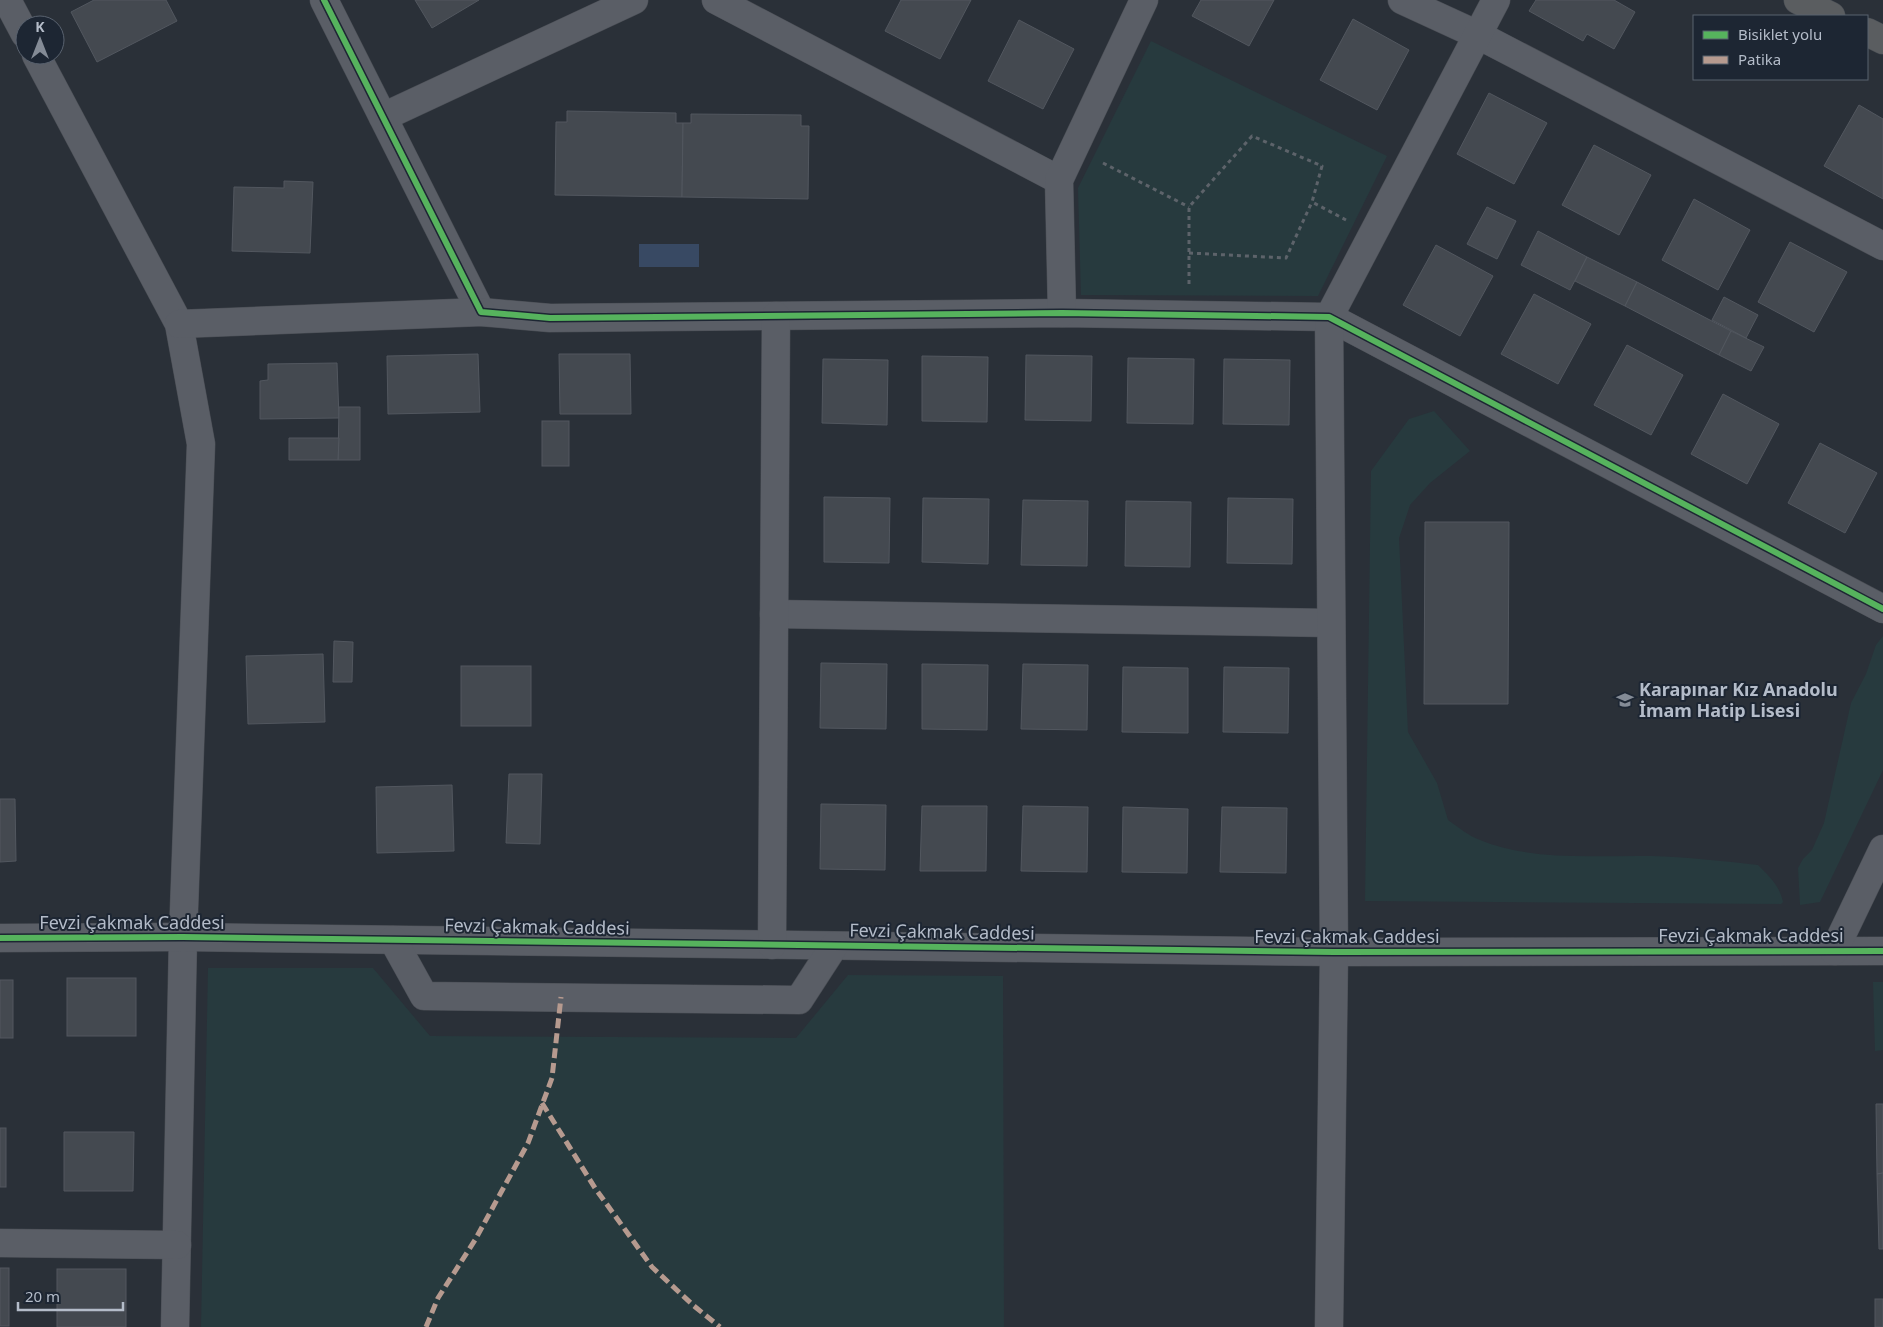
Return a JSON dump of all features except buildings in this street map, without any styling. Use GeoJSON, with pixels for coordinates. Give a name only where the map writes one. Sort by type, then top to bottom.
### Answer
{"type":"FeatureCollection","features":[{"type":"Feature","properties":{"kind":"highway"},"geometry":{"type":"LineString","coordinates":[[1798,0],[1829,9]]}},
{"type":"Feature","properties":{"kind":"highway"},"geometry":{"type":"LineString","coordinates":[[1868,32],[1883,40]]}},
{"type":"Feature","properties":{"kind":"street"},"geometry":{"type":"LineString","coordinates":[[7,0],[15,15]]}},
{"type":"Feature","properties":{"kind":"street"},"geometry":{"type":"LineString","coordinates":[[324,0],[481,312]]}},
{"type":"Feature","properties":{"kind":"street"},"geometry":{"type":"LineString","coordinates":[[383,117],[634,0]]}},
{"type":"Feature","properties":{"kind":"street"},"geometry":{"type":"LineString","coordinates":[[716,0],[1059,180]]}},
{"type":"Feature","properties":{"kind":"street"},"geometry":{"type":"LineString","coordinates":[[1062,313],[1059,180],[1144,0]]}},
{"type":"Feature","properties":{"kind":"street"},"geometry":{"type":"LineString","coordinates":[[1402,0],[1478,35],[1883,246]]}},
{"type":"Feature","properties":{"kind":"street"},"geometry":{"type":"LineString","coordinates":[[1329,1327],[1334,952],[1329,317],[1496,0]]}},
{"type":"Feature","properties":{"kind":"street"},"geometry":{"type":"LineString","coordinates":[[41,65],[179,324],[201,444],[182,937],[175,1327]]}},
{"type":"Feature","properties":{"kind":"street"},"geometry":{"type":"LineString","coordinates":[[179,324],[481,312],[550,318],[1062,313],[1329,317],[1883,609]]}},
{"type":"Feature","properties":{"kind":"street"},"geometry":{"type":"LineString","coordinates":[[772,945],[776,316]]}},
{"type":"Feature","properties":{"kind":"street"},"geometry":{"type":"LineString","coordinates":[[774,614],[1331,623]]}},
{"type":"Feature","properties":{"kind":"street"},"geometry":{"type":"LineString","coordinates":[[1834,951],[1883,849]]}},
{"type":"Feature","properties":{"kind":"street","name":"Fevzi Çakmak Caddesi"},"geometry":{"type":"LineString","coordinates":[[0,938],[182,937],[1334,952],[1883,951]]}},
{"type":"Feature","properties":{"kind":"street"},"geometry":{"type":"LineString","coordinates":[[393,940],[424,996],[799,1000],[834,946]]}},
{"type":"Feature","properties":{"kind":"street"},"geometry":{"type":"LineString","coordinates":[[0,1243],[176,1245]]}},
{"type":"Feature","properties":{"kind":"path"},"geometry":{"type":"LineString","coordinates":[[1189,252],[1286,258],[1312,202],[1322,166],[1252,136],[1189,207],[1189,252],[1189,314]]}},
{"type":"Feature","properties":{"kind":"path"},"geometry":{"type":"LineString","coordinates":[[1074,148],[1189,207]]}},
{"type":"Feature","properties":{"kind":"path"},"geometry":{"type":"LineString","coordinates":[[1312,202],[1372,235]]}},
{"type":"Feature","properties":{"kind":"green space"},"geometry":{"type":"Polygon","coordinates":[[[1151,41],[1387,156],[1318,296],[1081,295],[1078,188],[1151,41]]]}},
{"type":"Feature","properties":{"kind":"green space"},"geometry":{"type":"Polygon","coordinates":[[[1434,411],[1470,451],[1430,483],[1410,505],[1399,538],[1408,732],[1437,783],[1448,820],[1476,838],[1522,852],[1565,856],[1678,857],[1758,865],[1777,886],[1782,896],[1783,902],[1781,904],[1365,901],[1371,471],[1409,419],[1434,411]]]}},
{"type":"Feature","properties":{"kind":"green space"},"geometry":{"type":"Polygon","coordinates":[[[1883,636],[1883,770],[1820,902],[1800,905],[1798,868],[1803,859],[1812,850],[1824,823],[1851,703],[1866,674],[1876,645],[1883,636]]]}},
{"type":"Feature","properties":{"kind":"green space"},"geometry":{"type":"Polygon","coordinates":[[[208,968],[373,968],[430,1036],[796,1038],[848,975],[1003,976],[1004,1327],[201,1327],[208,968]]]}},
{"type":"Feature","properties":{"kind":"green space"},"geometry":{"type":"Polygon","coordinates":[[[1873,982],[1883,982],[1883,1050],[1875,1051],[1873,982]]]}},
{"type":"Feature","properties":{"kind":"water"},"geometry":{"type":"Polygon","coordinates":[[[639,244],[699,244],[699,267],[639,267],[639,244]]]}},
{"type":"Feature","properties":{"kind":"marked path"},"geometry":{"type":"LineString","coordinates":[[426,1327],[438,1298],[475,1240],[528,1143],[552,1078],[561,997]]}},
{"type":"Feature","properties":{"kind":"marked path"},"geometry":{"type":"LineString","coordinates":[[542,1103],[595,1188],[652,1267],[720,1327]]}},
{"type":"Feature","properties":{"kind":"cycle path"},"geometry":{"type":"LineString","coordinates":[[324,0],[481,312],[550,318],[1062,313],[1329,317],[1883,609]]}},
{"type":"Feature","properties":{"kind":"cycle path"},"geometry":{"type":"LineString","coordinates":[[0,938],[183,937],[1334,952],[1883,951]]}},
{"type":"Feature","properties":{"kind":"place","name":"Karapınar Kız Anadolu İmam Hatip Lisesi"},"geometry":{"type":"Point","coordinates":[1625,700]}}]}
